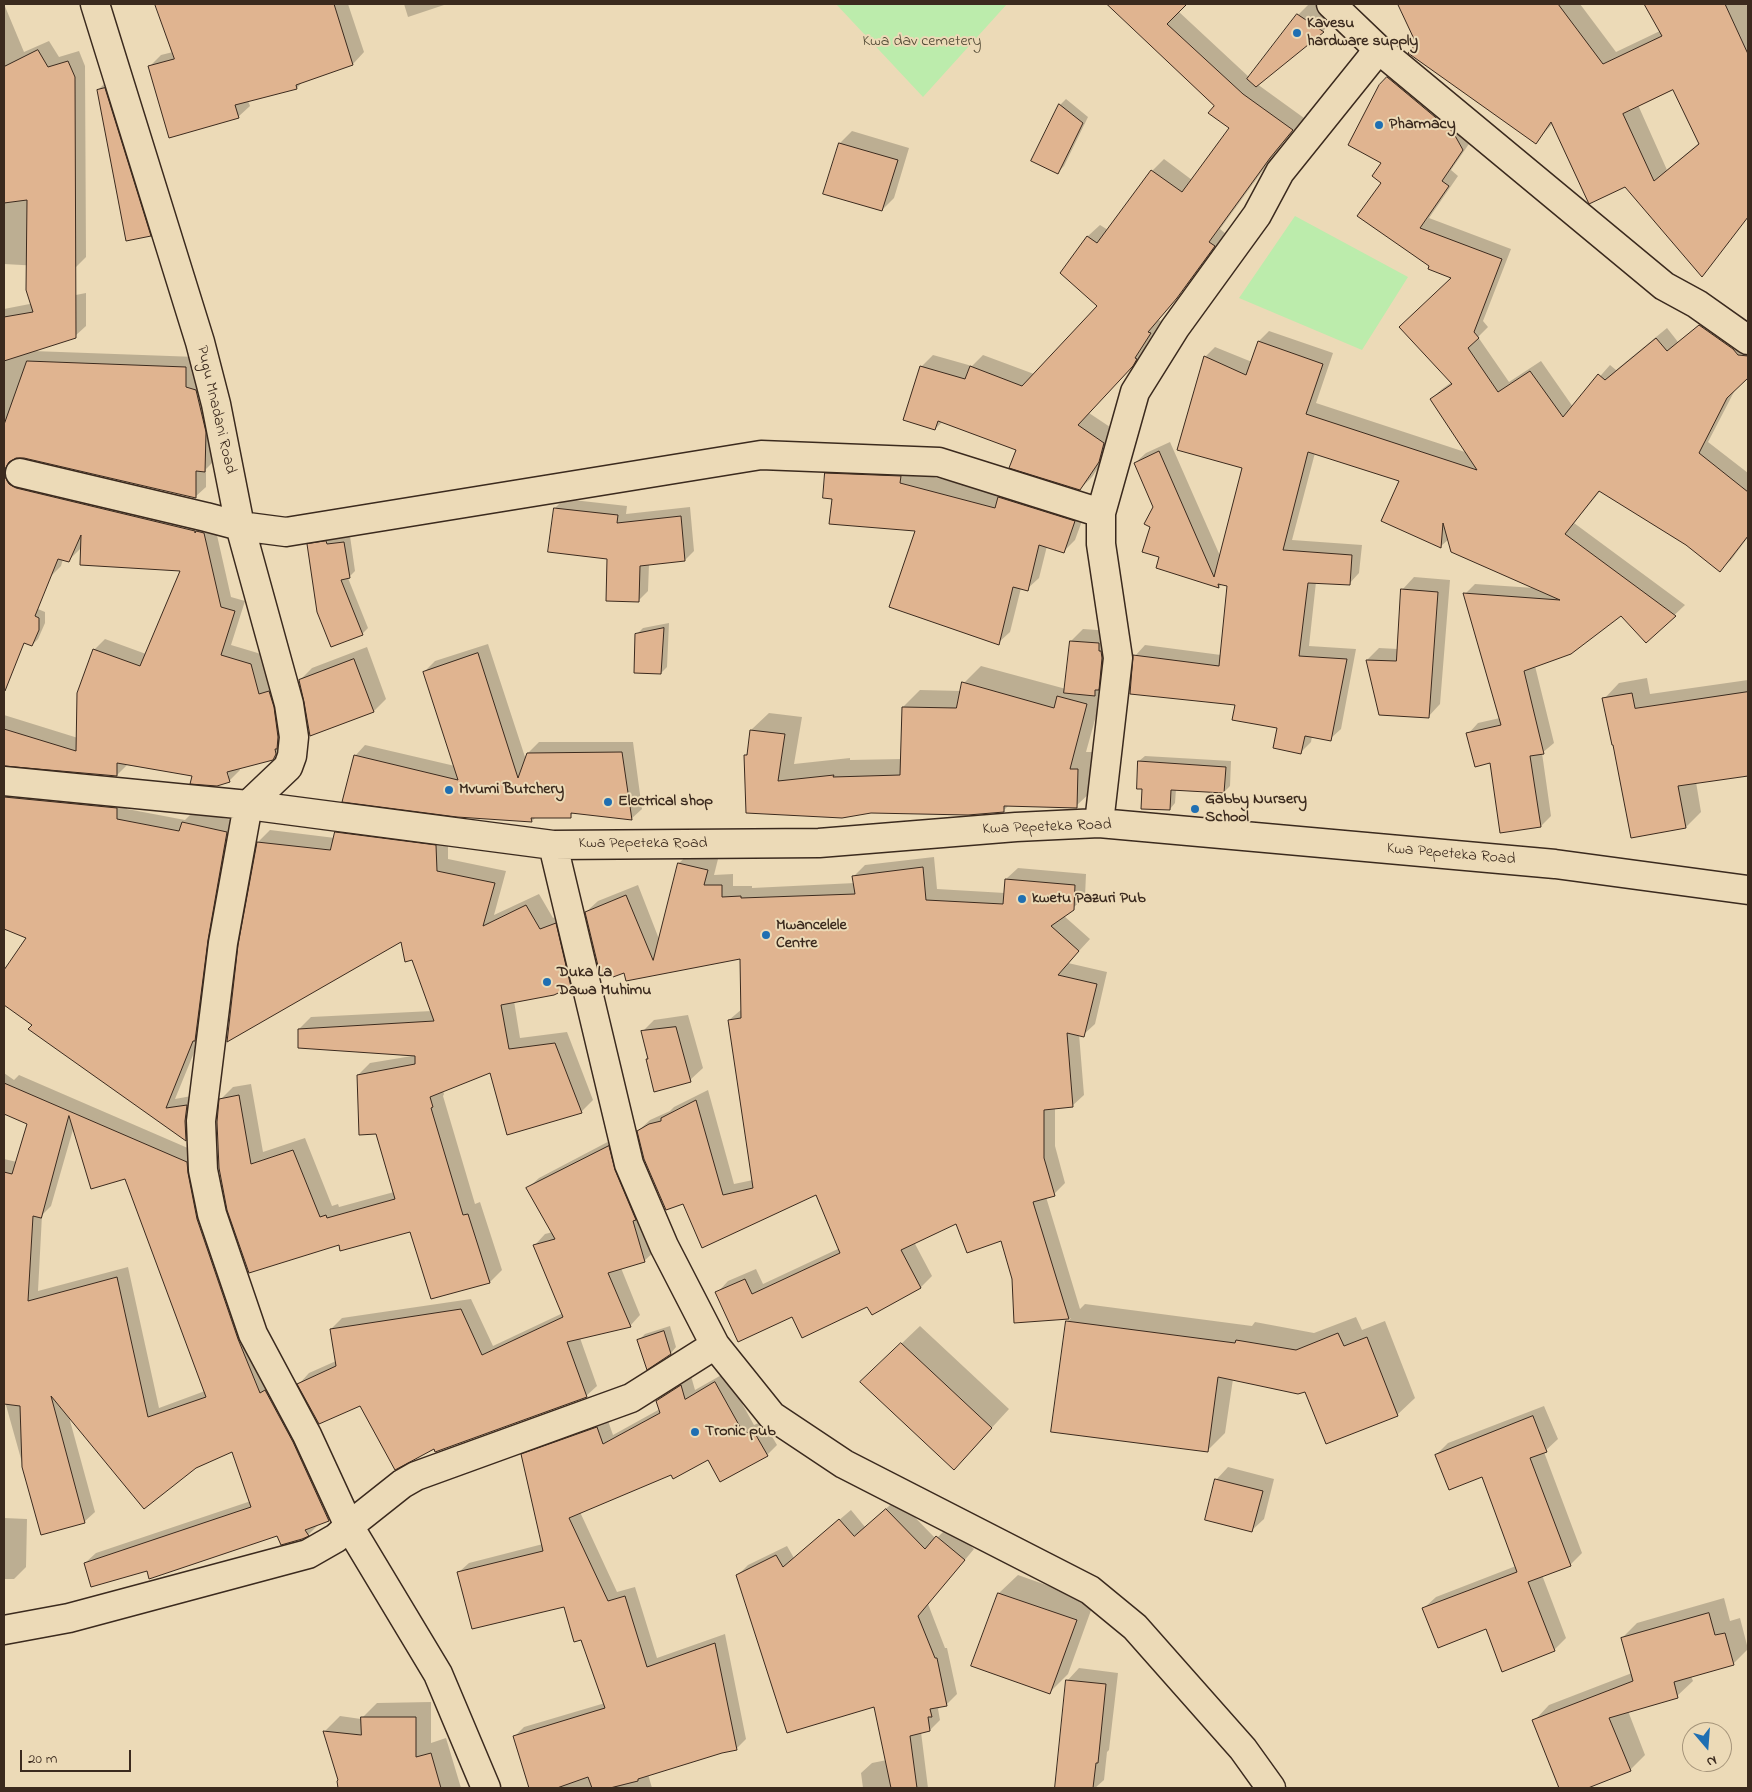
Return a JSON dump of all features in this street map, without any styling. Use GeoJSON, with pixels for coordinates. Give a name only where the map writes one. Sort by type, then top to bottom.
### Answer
{"type":"FeatureCollection","features":[{"type":"Feature","properties":{"kind":"street","name":"Pugu Mnadani Road"},"geometry":{"type":"LineString","coordinates":[[95,4],[200,342],[216,404],[240,526],[289,704],[294,737],[292,756],[288,767],[248,805]]}},
{"type":"Feature","properties":{"kind":"street"},"geometry":{"type":"LineString","coordinates":[[1331,4],[1377,48],[1664,286],[1697,304],[1748,340]]}},
{"type":"Feature","properties":{"kind":"street"},"geometry":{"type":"LineString","coordinates":[[1099,823],[1118,658],[1101,544],[1102,513],[1135,392],[1175,328],[1257,215],[1280,172],[1370,60],[1377,48]]}},
{"type":"Feature","properties":{"kind":"street"},"geometry":{"type":"LineString","coordinates":[[20,473],[240,526],[286,532],[761,455],[939,462],[1102,513]]}},
{"type":"Feature","properties":{"kind":"street","name":"Kwa Pepeteka Road"},"geometry":{"type":"LineString","coordinates":[[4,782],[248,805],[553,845],[819,842],[1016,827],[1099,823],[1555,864],[1748,890]]}},
{"type":"Feature","properties":{"kind":"street"},"geometry":{"type":"LineString","coordinates":[[248,805],[223,944],[202,1112],[203,1170],[212,1214],[253,1334],[307,1435],[349,1526],[438,1674],[486,1788]]}},
{"type":"Feature","properties":{"kind":"street"},"geometry":{"type":"LineString","coordinates":[[553,845],[629,1164],[664,1246],[715,1345],[772,1416],[844,1464],[1090,1590],[1135,1627],[1243,1749],[1271,1788]]}},
{"type":"Feature","properties":{"kind":"street"},"geometry":{"type":"LineString","coordinates":[[4,1630],[69,1618],[308,1554],[336,1538],[402,1484],[416,1476],[631,1398],[715,1345]]}},
{"type":"Feature","properties":{"kind":"green space","name":"Kwa dav cemetery"},"geometry":{"type":"Polygon","coordinates":[[[836,4],[1007,4],[923,97],[836,4]]]}},
{"type":"Feature","properties":{"kind":"green space"},"geometry":{"type":"Polygon","coordinates":[[[1295,216],[1408,277],[1362,350],[1239,298],[1295,216]]]}},
{"type":"Feature","properties":{"kind":"building"},"geometry":{"type":"Polygon","coordinates":[[[155,4],[334,4],[353,65],[296,85],[297,89],[235,105],[239,118],[169,138],[148,66],[174,59],[155,4]]]}},
{"type":"Feature","properties":{"kind":"building"},"geometry":{"type":"Polygon","coordinates":[[[1107,4],[1187,4],[1167,24],[1243,94],[1293,130],[1270,158],[1209,242],[1215,246],[1177,298],[1148,332],[1151,333],[1135,358],[1137,359],[1133,366],[1078,425],[1104,443],[1099,462],[1080,490],[1009,468],[1016,450],[938,421],[935,430],[903,420],[920,366],[965,379],[970,366],[1022,386],[1097,306],[1060,273],[1087,236],[1097,243],[1151,170],[1182,192],[1229,128],[1208,113],[1214,106],[1107,4]]]}},
{"type":"Feature","properties":{"kind":"building"},"geometry":{"type":"Polygon","coordinates":[[[1398,4],[1558,4],[1603,64],[1662,36],[1644,4],[1725,4],[1748,54],[1748,217],[1702,277],[1625,187],[1589,204],[1551,122],[1536,144],[1408,53],[1416,44],[1398,4]],[[1673,90],[1623,114],[1654,181],[1699,144],[1673,90]]]}},
{"type":"Feature","properties":{"kind":"building"},"geometry":{"type":"Polygon","coordinates":[[[1297,14],[1324,32],[1256,87],[1247,79],[1297,14]]]}},
{"type":"Feature","properties":{"kind":"building"},"geometry":{"type":"Polygon","coordinates":[[[38,50],[48,67],[68,61],[75,77],[76,338],[4,361],[4,317],[33,312],[26,290],[27,200],[4,203],[4,67],[38,50]]]}},
{"type":"Feature","properties":{"kind":"building"},"geometry":{"type":"Polygon","coordinates":[[[1387,77],[1453,132],[1463,150],[1442,181],[1449,186],[1420,228],[1502,259],[1474,332],[1479,338],[1468,348],[1498,392],[1530,371],[1563,417],[1598,374],[1605,380],[1656,338],[1667,351],[1699,325],[1733,349],[1738,355],[1748,356],[1748,378],[1727,398],[1699,453],[1748,492],[1748,536],[1720,572],[1686,545],[1599,491],[1565,534],[1676,616],[1646,643],[1621,616],[1571,654],[1524,671],[1544,754],[1530,756],[1541,827],[1500,833],[1490,763],[1475,767],[1466,733],[1501,725],[1463,593],[1560,600],[1451,552],[1443,523],[1441,548],[1381,521],[1399,481],[1308,452],[1283,550],[1352,555],[1350,585],[1308,583],[1299,656],[1347,659],[1331,741],[1305,736],[1301,754],[1273,748],[1277,728],[1232,720],[1235,705],[1130,694],[1133,655],[1219,666],[1227,586],[1218,584],[1219,588],[1156,568],[1159,557],[1142,552],[1150,527],[1144,524],[1153,507],[1134,463],[1159,451],[1214,577],[1242,468],[1177,450],[1204,356],[1246,375],[1258,341],[1323,364],[1306,414],[1477,470],[1430,399],[1452,384],[1399,327],[1451,278],[1428,269],[1429,266],[1357,216],[1381,183],[1372,176],[1381,163],[1348,145],[1379,85],[1387,77]]]}},
{"type":"Feature","properties":{"kind":"building"},"geometry":{"type":"Polygon","coordinates":[[[105,88],[151,236],[126,241],[97,90],[105,88]]]}},
{"type":"Feature","properties":{"kind":"building"},"geometry":{"type":"Polygon","coordinates":[[[1059,104],[1083,123],[1058,174],[1031,161],[1059,104]]]}},
{"type":"Feature","properties":{"kind":"building"},"geometry":{"type":"Polygon","coordinates":[[[839,143],[898,160],[882,211],[823,194],[839,143]]]}},
{"type":"Feature","properties":{"kind":"building"},"geometry":{"type":"Polygon","coordinates":[[[27,361],[186,367],[186,387],[196,390],[206,432],[205,472],[196,471],[196,498],[24,458],[16,458],[9,462],[5,469],[5,477],[9,484],[16,488],[195,531],[195,533],[196,531],[204,533],[221,607],[235,611],[221,655],[251,664],[259,694],[269,691],[274,707],[278,737],[277,749],[275,749],[276,754],[273,760],[227,772],[230,782],[217,786],[190,784],[192,776],[117,763],[117,776],[4,766],[4,729],[76,751],[77,693],[93,649],[140,666],[180,571],[80,565],[81,535],[69,562],[58,559],[35,616],[39,618],[39,630],[32,646],[24,643],[4,690],[4,425],[27,361]]]}},
{"type":"Feature","properties":{"kind":"building"},"geometry":{"type":"Polygon","coordinates":[[[825,473],[901,476],[900,483],[995,508],[998,497],[1075,521],[1064,553],[1039,545],[1028,591],[1013,587],[999,645],[889,607],[915,531],[829,524],[832,499],[823,498],[825,473]]]}},
{"type":"Feature","properties":{"kind":"building"},"geometry":{"type":"Polygon","coordinates":[[[554,508],[618,515],[617,523],[681,516],[685,561],[640,566],[639,602],[606,601],[607,559],[548,552],[554,508]]]}},
{"type":"Feature","properties":{"kind":"building"},"geometry":{"type":"Polygon","coordinates":[[[326,541],[327,544],[344,542],[350,578],[341,580],[363,635],[331,647],[317,612],[307,544],[326,541]]]}},
{"type":"Feature","properties":{"kind":"building"},"geometry":{"type":"Polygon","coordinates":[[[1401,589],[1438,592],[1429,718],[1379,715],[1366,660],[1396,661],[1401,589]]]}},
{"type":"Feature","properties":{"kind":"building"},"geometry":{"type":"Polygon","coordinates":[[[664,628],[661,674],[634,673],[635,634],[664,628]]]}},
{"type":"Feature","properties":{"kind":"building"},"geometry":{"type":"Polygon","coordinates":[[[1070,641],[1099,643],[1099,651],[1101,651],[1102,658],[1099,690],[1095,690],[1095,696],[1064,693],[1070,641]]]}},
{"type":"Feature","properties":{"kind":"building"},"geometry":{"type":"Polygon","coordinates":[[[478,653],[518,778],[527,753],[622,752],[632,820],[571,813],[571,818],[531,818],[532,822],[457,817],[342,802],[354,755],[458,780],[423,672],[478,653]]]}},
{"type":"Feature","properties":{"kind":"building"},"geometry":{"type":"Polygon","coordinates":[[[354,659],[374,712],[310,736],[299,680],[354,659]]]}},
{"type":"Feature","properties":{"kind":"building"},"geometry":{"type":"Polygon","coordinates":[[[962,682],[1054,708],[1057,696],[1087,704],[1070,769],[1078,769],[1077,808],[1004,806],[1004,812],[968,815],[871,813],[842,818],[746,813],[744,755],[747,755],[750,730],[785,734],[778,781],[834,775],[833,777],[900,775],[902,707],[956,708],[962,682]]]}},
{"type":"Feature","properties":{"kind":"building"},"geometry":{"type":"Polygon","coordinates":[[[1748,692],[1748,776],[1678,786],[1686,828],[1631,838],[1602,698],[1632,693],[1635,708],[1748,692]]]}},
{"type":"Feature","properties":{"kind":"building"},"geometry":{"type":"Polygon","coordinates":[[[1138,761],[1226,767],[1224,793],[1171,790],[1170,810],[1141,809],[1142,789],[1137,789],[1138,761]]]}},
{"type":"Feature","properties":{"kind":"building"},"geometry":{"type":"Polygon","coordinates":[[[4,797],[117,808],[117,819],[179,831],[182,822],[227,832],[208,940],[195,1041],[193,1041],[166,1108],[187,1105],[185,1121],[186,1141],[28,1029],[32,1025],[4,1005],[4,970],[26,938],[4,929],[4,797]]]}},
{"type":"Feature","properties":{"kind":"building"},"geometry":{"type":"Polygon","coordinates":[[[335,832],[436,845],[437,871],[495,883],[483,926],[526,905],[540,929],[556,923],[571,987],[554,995],[501,1005],[509,1049],[555,1043],[582,1113],[507,1135],[490,1073],[430,1097],[433,1107],[431,1108],[463,1215],[468,1214],[490,1283],[431,1299],[410,1232],[340,1251],[339,1245],[249,1273],[227,1210],[219,1168],[217,1122],[219,1099],[239,1095],[251,1164],[293,1150],[320,1217],[326,1215],[327,1218],[395,1199],[376,1134],[359,1135],[357,1075],[415,1064],[415,1056],[298,1048],[298,1029],[434,1021],[412,960],[405,962],[401,942],[227,1042],[238,945],[257,842],[330,850],[335,832]]]}},
{"type":"Feature","properties":{"kind":"building"},"geometry":{"type":"Polygon","coordinates":[[[678,863],[708,870],[704,885],[722,885],[722,897],[855,894],[852,876],[923,867],[926,900],[1003,904],[1005,879],[1075,885],[1074,910],[1051,926],[1079,951],[1058,975],[1097,984],[1084,1037],[1067,1033],[1073,1107],[1044,1110],[1044,1158],[1055,1196],[1033,1202],[1069,1319],[1014,1323],[1012,1279],[1001,1241],[967,1253],[956,1224],[901,1250],[921,1288],[872,1315],[867,1307],[802,1338],[792,1317],[738,1342],[715,1292],[745,1279],[752,1294],[840,1253],[816,1195],[702,1248],[683,1204],[666,1210],[644,1159],[637,1131],[649,1124],[661,1121],[661,1118],[696,1100],[723,1195],[753,1188],[728,1020],[741,1018],[740,959],[626,981],[624,973],[613,977],[610,969],[600,974],[585,912],[626,895],[653,960],[678,863]]]}},
{"type":"Feature","properties":{"kind":"building"},"geometry":{"type":"Polygon","coordinates":[[[676,1027],[691,1082],[654,1092],[641,1031],[676,1027]]]}},
{"type":"Feature","properties":{"kind":"building"},"geometry":{"type":"Polygon","coordinates":[[[4,1083],[187,1162],[197,1219],[238,1339],[260,1393],[265,1390],[293,1442],[329,1521],[305,1530],[309,1536],[281,1545],[277,1536],[149,1579],[147,1571],[91,1587],[84,1563],[251,1507],[232,1452],[196,1468],[144,1509],[51,1396],[85,1523],[41,1535],[22,1467],[20,1406],[4,1404],[4,1172],[12,1174],[27,1124],[4,1114],[4,1083]],[[69,1116],[41,1218],[33,1216],[28,1301],[117,1277],[148,1417],[206,1397],[125,1179],[91,1189],[69,1116]]]}},
{"type":"Feature","properties":{"kind":"building"},"geometry":{"type":"Polygon","coordinates":[[[609,1146],[615,1170],[636,1220],[633,1221],[645,1262],[608,1273],[631,1327],[567,1342],[587,1397],[435,1452],[434,1449],[395,1470],[360,1406],[319,1424],[297,1384],[336,1366],[330,1329],[461,1309],[482,1355],[563,1317],[533,1245],[555,1239],[526,1188],[609,1146]]]}},
{"type":"Feature","properties":{"kind":"building"},"geometry":{"type":"Polygon","coordinates":[[[1066,1321],[1235,1343],[1236,1340],[1296,1350],[1338,1333],[1344,1346],[1367,1337],[1398,1416],[1326,1444],[1305,1392],[1298,1394],[1218,1377],[1208,1452],[1051,1432],[1066,1321]]]}},
{"type":"Feature","properties":{"kind":"building"},"geometry":{"type":"Polygon","coordinates":[[[664,1331],[671,1354],[647,1370],[637,1340],[664,1331]]]}},
{"type":"Feature","properties":{"kind":"building"},"geometry":{"type":"Polygon","coordinates":[[[901,1343],[992,1428],[954,1470],[860,1382],[901,1343]]]}},
{"type":"Feature","properties":{"kind":"building"},"geometry":{"type":"Polygon","coordinates":[[[715,1382],[744,1434],[753,1430],[768,1456],[720,1482],[708,1460],[673,1479],[671,1475],[569,1518],[608,1601],[625,1596],[647,1667],[715,1643],[737,1750],[610,1788],[592,1788],[588,1777],[557,1788],[529,1788],[513,1736],[605,1708],[581,1640],[574,1642],[564,1607],[472,1629],[457,1572],[543,1551],[521,1454],[597,1427],[603,1444],[660,1413],[656,1401],[681,1385],[685,1399],[715,1382]]]}},
{"type":"Feature","properties":{"kind":"building"},"geometry":{"type":"Polygon","coordinates":[[[1533,1416],[1547,1452],[1530,1458],[1571,1566],[1528,1582],[1555,1651],[1502,1672],[1486,1629],[1438,1648],[1422,1608],[1517,1572],[1482,1477],[1449,1490],[1435,1455],[1533,1416]]]}},
{"type":"Feature","properties":{"kind":"building"},"geometry":{"type":"Polygon","coordinates":[[[1215,1479],[1263,1491],[1252,1532],[1205,1520],[1215,1479]]]}},
{"type":"Feature","properties":{"kind":"building"},"geometry":{"type":"Polygon","coordinates":[[[886,1509],[925,1549],[936,1536],[965,1560],[918,1616],[935,1658],[937,1658],[947,1706],[930,1709],[932,1717],[928,1717],[930,1731],[910,1736],[917,1788],[891,1788],[874,1707],[787,1733],[736,1575],[776,1555],[783,1567],[839,1519],[854,1536],[886,1509]]]}},
{"type":"Feature","properties":{"kind":"building"},"geometry":{"type":"Polygon","coordinates":[[[998,1593],[1077,1620],[1050,1694],[971,1666],[998,1593]]]}},
{"type":"Feature","properties":{"kind":"building"},"geometry":{"type":"Polygon","coordinates":[[[1709,1613],[1715,1635],[1725,1633],[1734,1665],[1674,1682],[1678,1698],[1609,1718],[1631,1771],[1588,1788],[1559,1788],[1532,1720],[1633,1681],[1621,1638],[1709,1613]]]}},
{"type":"Feature","properties":{"kind":"building"},"geometry":{"type":"Polygon","coordinates":[[[1066,1680],[1106,1684],[1098,1763],[1096,1763],[1093,1788],[1055,1788],[1066,1680]]]}},
{"type":"Feature","properties":{"kind":"building"},"geometry":{"type":"Polygon","coordinates":[[[361,1717],[416,1717],[416,1757],[431,1753],[441,1788],[338,1788],[338,1780],[323,1731],[361,1735],[361,1717]]]}},
{"type":"Feature","properties":{"kind":"place","name":"Kavesu hardware supply"},"geometry":{"type":"Point","coordinates":[1297,33]}},
{"type":"Feature","properties":{"kind":"place","name":"Pharmacy"},"geometry":{"type":"Point","coordinates":[1379,125]}},
{"type":"Feature","properties":{"kind":"place","name":"Mvumi Butchery"},"geometry":{"type":"Point","coordinates":[449,790]}},
{"type":"Feature","properties":{"kind":"place","name":"Electrical shop"},"geometry":{"type":"Point","coordinates":[608,802]}},
{"type":"Feature","properties":{"kind":"place","name":"Gabby Nursery School"},"geometry":{"type":"Point","coordinates":[1195,809]}},
{"type":"Feature","properties":{"kind":"place","name":"kwetu Pazuri Pub"},"geometry":{"type":"Point","coordinates":[1022,899]}},
{"type":"Feature","properties":{"kind":"place","name":"Mwancelele Centre"},"geometry":{"type":"Point","coordinates":[766,935]}},
{"type":"Feature","properties":{"kind":"place","name":"Duka La Dawa Muhimu"},"geometry":{"type":"Point","coordinates":[547,982]}},
{"type":"Feature","properties":{"kind":"place","name":"Tronic pub"},"geometry":{"type":"Point","coordinates":[695,1432]}}]}
